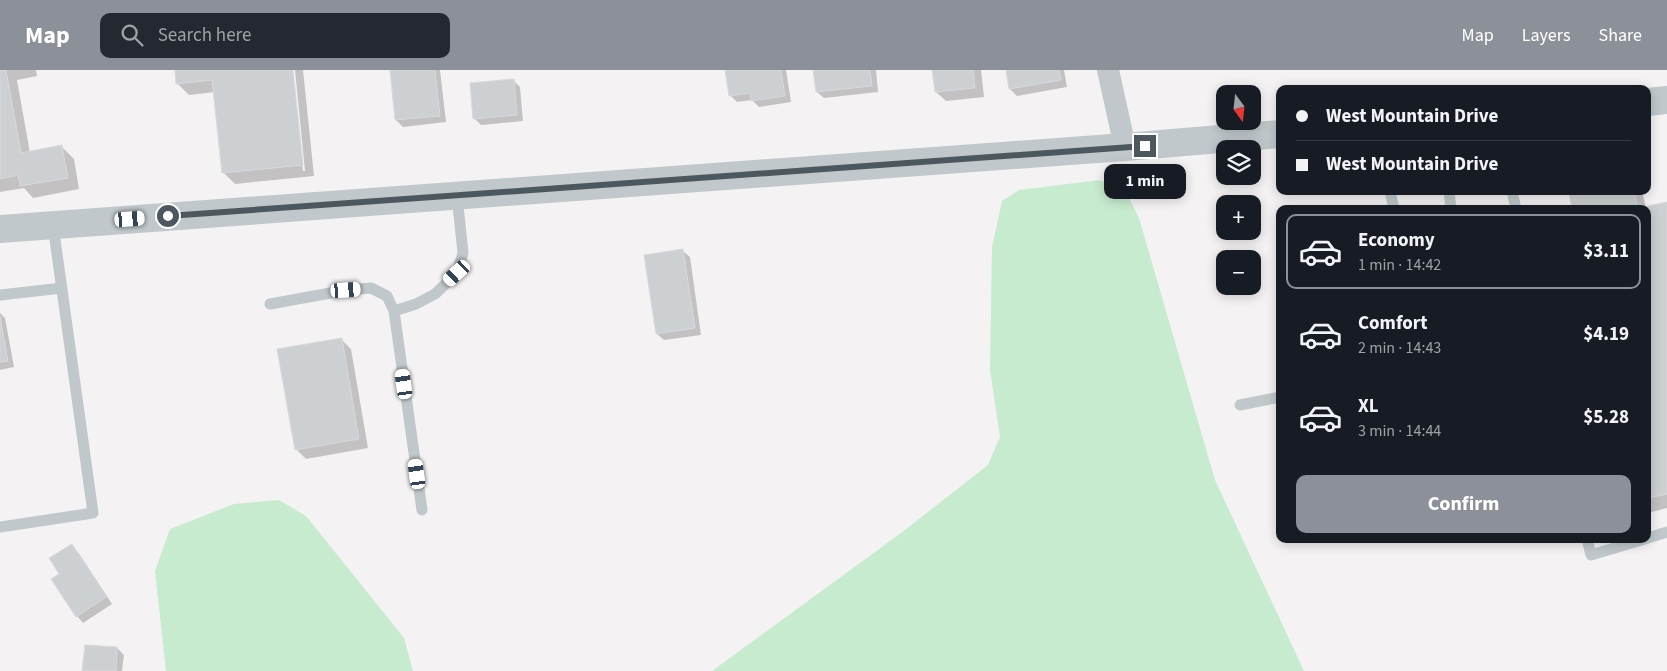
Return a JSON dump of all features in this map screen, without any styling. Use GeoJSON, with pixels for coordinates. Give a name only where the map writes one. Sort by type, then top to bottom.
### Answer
{"type":"FeatureCollection","features":[{"type":"Feature","properties":{"kind":"street"},"geometry":{"type":"LineString","coordinates":[[1108,70],[1125,147]]}},
{"type":"Feature","properties":{"kind":"street"},"geometry":{"type":"LineString","coordinates":[[1651,102],[1667,100]]}},
{"type":"Feature","properties":{"kind":"street"},"geometry":{"type":"LineString","coordinates":[[0,229],[1276,134]]}},
{"type":"Feature","properties":{"kind":"lane"},"geometry":{"type":"LineString","coordinates":[[394,311],[416,304],[435,294],[457,273],[463,253],[456,196]]}},
{"type":"Feature","properties":{"kind":"lane"},"geometry":{"type":"LineString","coordinates":[[0,527],[93,514],[53,225]]}},
{"type":"Feature","properties":{"kind":"lane"},"geometry":{"type":"LineString","coordinates":[[0,295],[62,288]]}},
{"type":"Feature","properties":{"kind":"lane"},"geometry":{"type":"LineString","coordinates":[[270,304],[346,290],[371,288],[387,296],[394,311],[422,510]]}},
{"type":"Feature","properties":{"kind":"lane"},"geometry":{"type":"LineString","coordinates":[[1240,405],[1276,398]]}},
{"type":"Feature","properties":{"kind":"lane"},"geometry":{"type":"LineString","coordinates":[[1651,537],[1667,532]]}},
{"type":"Feature","properties":{"kind":"lane"},"geometry":{"type":"LineString","coordinates":[[1588,543],[1591,554],[1629,543]]}},
{"type":"Feature","properties":{"kind":"green space"},"geometry":{"type":"Polygon","coordinates":[[[1099,180],[1125,190],[1139,218],[1215,480],[1304,671],[712,671],[901,533],[988,465],[1000,437],[990,370],[992,247],[1002,201],[1019,190],[1099,180]]]}},
{"type":"Feature","properties":{"kind":"green space"},"geometry":{"type":"Polygon","coordinates":[[[279,500],[306,516],[404,638],[413,671],[166,671],[155,571],[170,529],[234,504],[279,500]]]}},
{"type":"Feature","properties":{"kind":"building"},"geometry":{"type":"Polygon","coordinates":[[[0,70],[6,70],[21,153],[62,145],[68,178],[20,186],[18,175],[0,179],[0,70]]]}},
{"type":"Feature","properties":{"kind":"building"},"geometry":{"type":"Polygon","coordinates":[[[175,70],[293,70],[303,165],[222,173],[212,80],[176,84],[175,70]]]}},
{"type":"Feature","properties":{"kind":"building"},"geometry":{"type":"Polygon","coordinates":[[[390,70],[435,70],[440,116],[395,120],[390,70]]]}},
{"type":"Feature","properties":{"kind":"building"},"geometry":{"type":"Polygon","coordinates":[[[725,70],[781,70],[785,96],[751,101],[750,93],[729,96],[725,70]]]}},
{"type":"Feature","properties":{"kind":"building"},"geometry":{"type":"Polygon","coordinates":[[[813,70],[870,70],[872,86],[816,92],[813,70]]]}},
{"type":"Feature","properties":{"kind":"building"},"geometry":{"type":"Polygon","coordinates":[[[932,70],[973,70],[975,88],[935,92],[932,70]]]}},
{"type":"Feature","properties":{"kind":"building"},"geometry":{"type":"Polygon","coordinates":[[[1006,70],[1059,70],[1061,80],[1009,89],[1006,70]]]}},
{"type":"Feature","properties":{"kind":"building"},"geometry":{"type":"Polygon","coordinates":[[[514,79],[517,115],[473,119],[470,83],[514,79]]]}},
{"type":"Feature","properties":{"kind":"building"},"geometry":{"type":"Polygon","coordinates":[[[1569,195],[1635,195],[1637,205],[1571,205],[1569,195]]]}},
{"type":"Feature","properties":{"kind":"building"},"geometry":{"type":"Polygon","coordinates":[[[1667,202],[1667,494],[1651,497],[1651,205],[1667,202]]]}},
{"type":"Feature","properties":{"kind":"building"},"geometry":{"type":"Polygon","coordinates":[[[683,249],[695,328],[656,334],[644,255],[683,249]]]}},
{"type":"Feature","properties":{"kind":"building"},"geometry":{"type":"Polygon","coordinates":[[[0,316],[8,361],[0,362],[0,316]]]}},
{"type":"Feature","properties":{"kind":"building"},"geometry":{"type":"Polygon","coordinates":[[[342,338],[359,439],[295,450],[277,349],[342,338]]]}},
{"type":"Feature","properties":{"kind":"building"},"geometry":{"type":"Polygon","coordinates":[[[72,544],[106,597],[76,617],[51,579],[59,574],[49,558],[72,544]]]}},
{"type":"Feature","properties":{"kind":"building"},"geometry":{"type":"Polygon","coordinates":[[[85,645],[117,647],[116,671],[82,671],[85,645]]]}},
{"type":"Feature","properties":{"kind":"route"},"geometry":{"type":"LineString","coordinates":[[168,216],[1145,146]]}}]}
